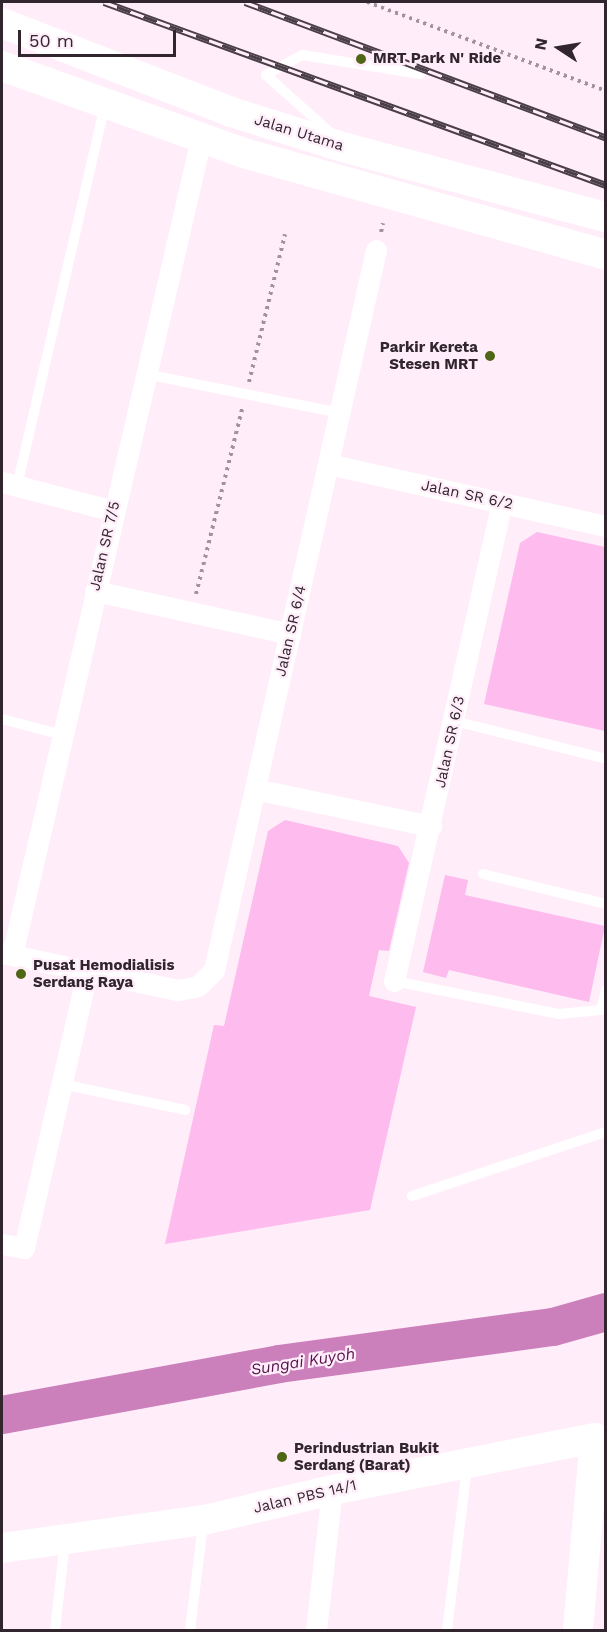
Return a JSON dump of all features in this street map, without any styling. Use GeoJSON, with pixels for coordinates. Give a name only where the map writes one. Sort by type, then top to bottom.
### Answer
{"type":"FeatureCollection","features":[{"type":"Feature","properties":{"kind":"street","name":"Jalan Utama"},"geometry":{"type":"LineString","coordinates":[[2,23],[231,112],[346,148],[606,218]]}},
{"type":"Feature","properties":{"kind":"street"},"geometry":{"type":"LineString","coordinates":[[2,66],[105,106],[291,167],[606,255]]}},
{"type":"Feature","properties":{"kind":"street","name":"Jalan SR 7/5"},"geometry":{"type":"LineString","coordinates":[[7,954],[62,735],[201,138]]}},
{"type":"Feature","properties":{"kind":"street","name":"Jalan SR 6/4"},"geometry":{"type":"LineString","coordinates":[[87,973],[178,990],[198,986],[214,970],[376,250]]}},
{"type":"Feature","properties":{"kind":"street","name":"Jalan SR 6/2"},"geometry":{"type":"LineString","coordinates":[[328,464],[606,526]]}},
{"type":"Feature","properties":{"kind":"street"},"geometry":{"type":"LineString","coordinates":[[9,484],[114,511]]}},
{"type":"Feature","properties":{"kind":"street","name":"Jalan SR 6/3"},"geometry":{"type":"LineString","coordinates":[[394,981],[431,826],[502,502]]}},
{"type":"Feature","properties":{"kind":"street"},"geometry":{"type":"LineString","coordinates":[[95,591],[290,634]]}},
{"type":"Feature","properties":{"kind":"street"},"geometry":{"type":"LineString","coordinates":[[255,789],[431,826]]}},
{"type":"Feature","properties":{"kind":"street"},"geometry":{"type":"LineString","coordinates":[[2,1244],[24,1248],[87,973],[7,954]]}},
{"type":"Feature","properties":{"kind":"street"},"geometry":{"type":"LineString","coordinates":[[578,1630],[599,1504],[600,1436]]}},
{"type":"Feature","properties":{"kind":"street","name":"Jalan PBS 14/1"},"geometry":{"type":"LineString","coordinates":[[2,1548],[204,1520],[332,1490],[467,1465],[600,1436]]}},
{"type":"Feature","properties":{"kind":"street"},"geometry":{"type":"LineString","coordinates":[[316,1630],[332,1490]]}},
{"type":"Feature","properties":{"kind":"lane"},"geometry":{"type":"LineString","coordinates":[[346,148],[303,103],[266,75],[302,55],[420,74]]}},
{"type":"Feature","properties":{"kind":"lane"},"geometry":{"type":"LineString","coordinates":[[9,484],[105,106]]}},
{"type":"Feature","properties":{"kind":"lane"},"geometry":{"type":"LineString","coordinates":[[145,374],[246,397],[340,413]]}},
{"type":"Feature","properties":{"kind":"lane"},"geometry":{"type":"LineString","coordinates":[[2,720],[62,735]]}},
{"type":"Feature","properties":{"kind":"lane"},"geometry":{"type":"LineString","coordinates":[[454,721],[606,759]]}},
{"type":"Feature","properties":{"kind":"lane"},"geometry":{"type":"LineString","coordinates":[[483,874],[606,904]]}},
{"type":"Feature","properties":{"kind":"lane"},"geometry":{"type":"LineString","coordinates":[[394,981],[560,1014],[601,1010],[606,990]]}},
{"type":"Feature","properties":{"kind":"lane"},"geometry":{"type":"LineString","coordinates":[[61,1084],[185,1110]]}},
{"type":"Feature","properties":{"kind":"lane"},"geometry":{"type":"LineString","coordinates":[[412,1196],[606,1132]]}},
{"type":"Feature","properties":{"kind":"lane"},"geometry":{"type":"LineString","coordinates":[[447,1630],[467,1465]]}},
{"type":"Feature","properties":{"kind":"lane"},"geometry":{"type":"LineString","coordinates":[[190,1630],[204,1520]]}},
{"type":"Feature","properties":{"kind":"lane"},"geometry":{"type":"LineString","coordinates":[[54,1630],[65,1541]]}},
{"type":"Feature","properties":{"kind":"lane"},"geometry":{"type":"LineString","coordinates":[[578,1630],[583,1630]]}},
{"type":"Feature","properties":{"kind":"path"},"geometry":{"type":"LineString","coordinates":[[367,2],[606,91]]}},
{"type":"Feature","properties":{"kind":"path"},"geometry":{"type":"LineString","coordinates":[[191,612],[285,234]]}},
{"type":"Feature","properties":{"kind":"shaded area"},"geometry":{"type":"Polygon","coordinates":[[[537,532],[605,547],[605,731],[484,704],[520,543],[537,532]]]}},
{"type":"Feature","properties":{"kind":"shaded area"},"geometry":{"type":"Polygon","coordinates":[[[285,820],[398,846],[409,863],[389,951],[379,950],[369,996],[416,1007],[370,1210],[165,1244],[214,1025],[224,1026],[268,831],[285,820]]]}},
{"type":"Feature","properties":{"kind":"shaded area"},"geometry":{"type":"Polygon","coordinates":[[[445,875],[468,880],[465,895],[605,926],[589,1002],[449,970],[446,978],[423,972],[445,875]]]}},
{"type":"Feature","properties":{"kind":"waterway","name":"Sungai Kuyoh"},"geometry":{"type":"LineString","coordinates":[[2,1415],[279,1364],[553,1327],[606,1312]]}},
{"type":"Feature","properties":{"kind":"railway"},"geometry":{"type":"LineString","coordinates":[[104,2],[606,185]]}},
{"type":"Feature","properties":{"kind":"railway"},"geometry":{"type":"LineString","coordinates":[[245,2],[606,138]]}},
{"type":"Feature","properties":{"kind":"place","name":"MRT Park N' Ride"},"geometry":{"type":"Point","coordinates":[361,59]}},
{"type":"Feature","properties":{"kind":"place","name":"Parkir Kereta Stesen MRT"},"geometry":{"type":"Point","coordinates":[490,356]}},
{"type":"Feature","properties":{"kind":"place","name":"Pusat Hemodialisis Serdang Raya"},"geometry":{"type":"Point","coordinates":[21,974]}},
{"type":"Feature","properties":{"kind":"place","name":"Perindustrian Bukit Serdang (Barat)"},"geometry":{"type":"Point","coordinates":[282,1457]}}]}
